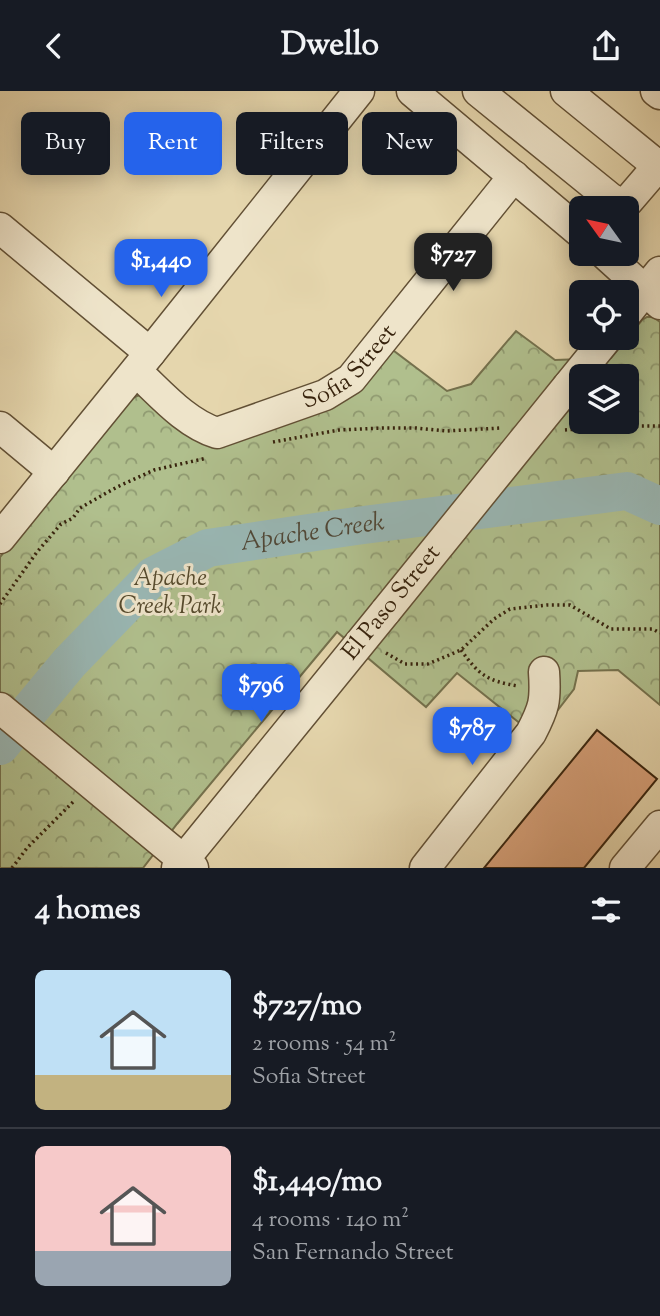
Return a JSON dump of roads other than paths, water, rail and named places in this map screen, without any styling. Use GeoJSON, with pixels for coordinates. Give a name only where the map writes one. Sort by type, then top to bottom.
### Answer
{"type":"FeatureCollection","features":[{"type":"Feature","properties":{"kind":"street"},"geometry":{"type":"LineString","coordinates":[[0,538],[359,91]]}},
{"type":"Feature","properties":{"kind":"street"},"geometry":{"type":"LineString","coordinates":[[412,91],[569,223]]}},
{"type":"Feature","properties":{"kind":"street"},"geometry":{"type":"LineString","coordinates":[[478,91],[615,202],[628,201],[659,165],[566,91]]}},
{"type":"Feature","properties":{"kind":"street","name":"Sofia Street"},"geometry":{"type":"LineString","coordinates":[[0,228],[143,362],[185,416],[217,433],[325,395],[351,379],[514,176]]}},
{"type":"Feature","properties":{"kind":"street"},"geometry":{"type":"LineString","coordinates":[[622,266],[655,289],[639,303]]}},
{"type":"Feature","properties":{"kind":"street","name":"El Paso Street"},"geometry":{"type":"LineString","coordinates":[[185,865],[597,350]]}},
{"type":"Feature","properties":{"kind":"street"},"geometry":{"type":"LineString","coordinates":[[0,427],[54,472]]}},
{"type":"Feature","properties":{"kind":"street"},"geometry":{"type":"LineString","coordinates":[[425,868],[531,733],[543,710],[545,681]]}},
{"type":"Feature","properties":{"kind":"street"},"geometry":{"type":"LineString","coordinates":[[0,708],[185,865]]}},
{"type":"Feature","properties":{"kind":"street"},"geometry":{"type":"LineString","coordinates":[[625,868],[660,826]]}},
{"type":"Feature","properties":{"kind":"waterway","name":"Apache Creek"},"geometry":{"type":"LineString","coordinates":[[0,746],[69,663],[153,576],[208,548],[627,491],[660,506]]}},
{"type":"Feature","properties":{"kind":"park label","name":"Apache Creek Park"},"geometry":{"type":"Point","coordinates":[170,593]}}]}
